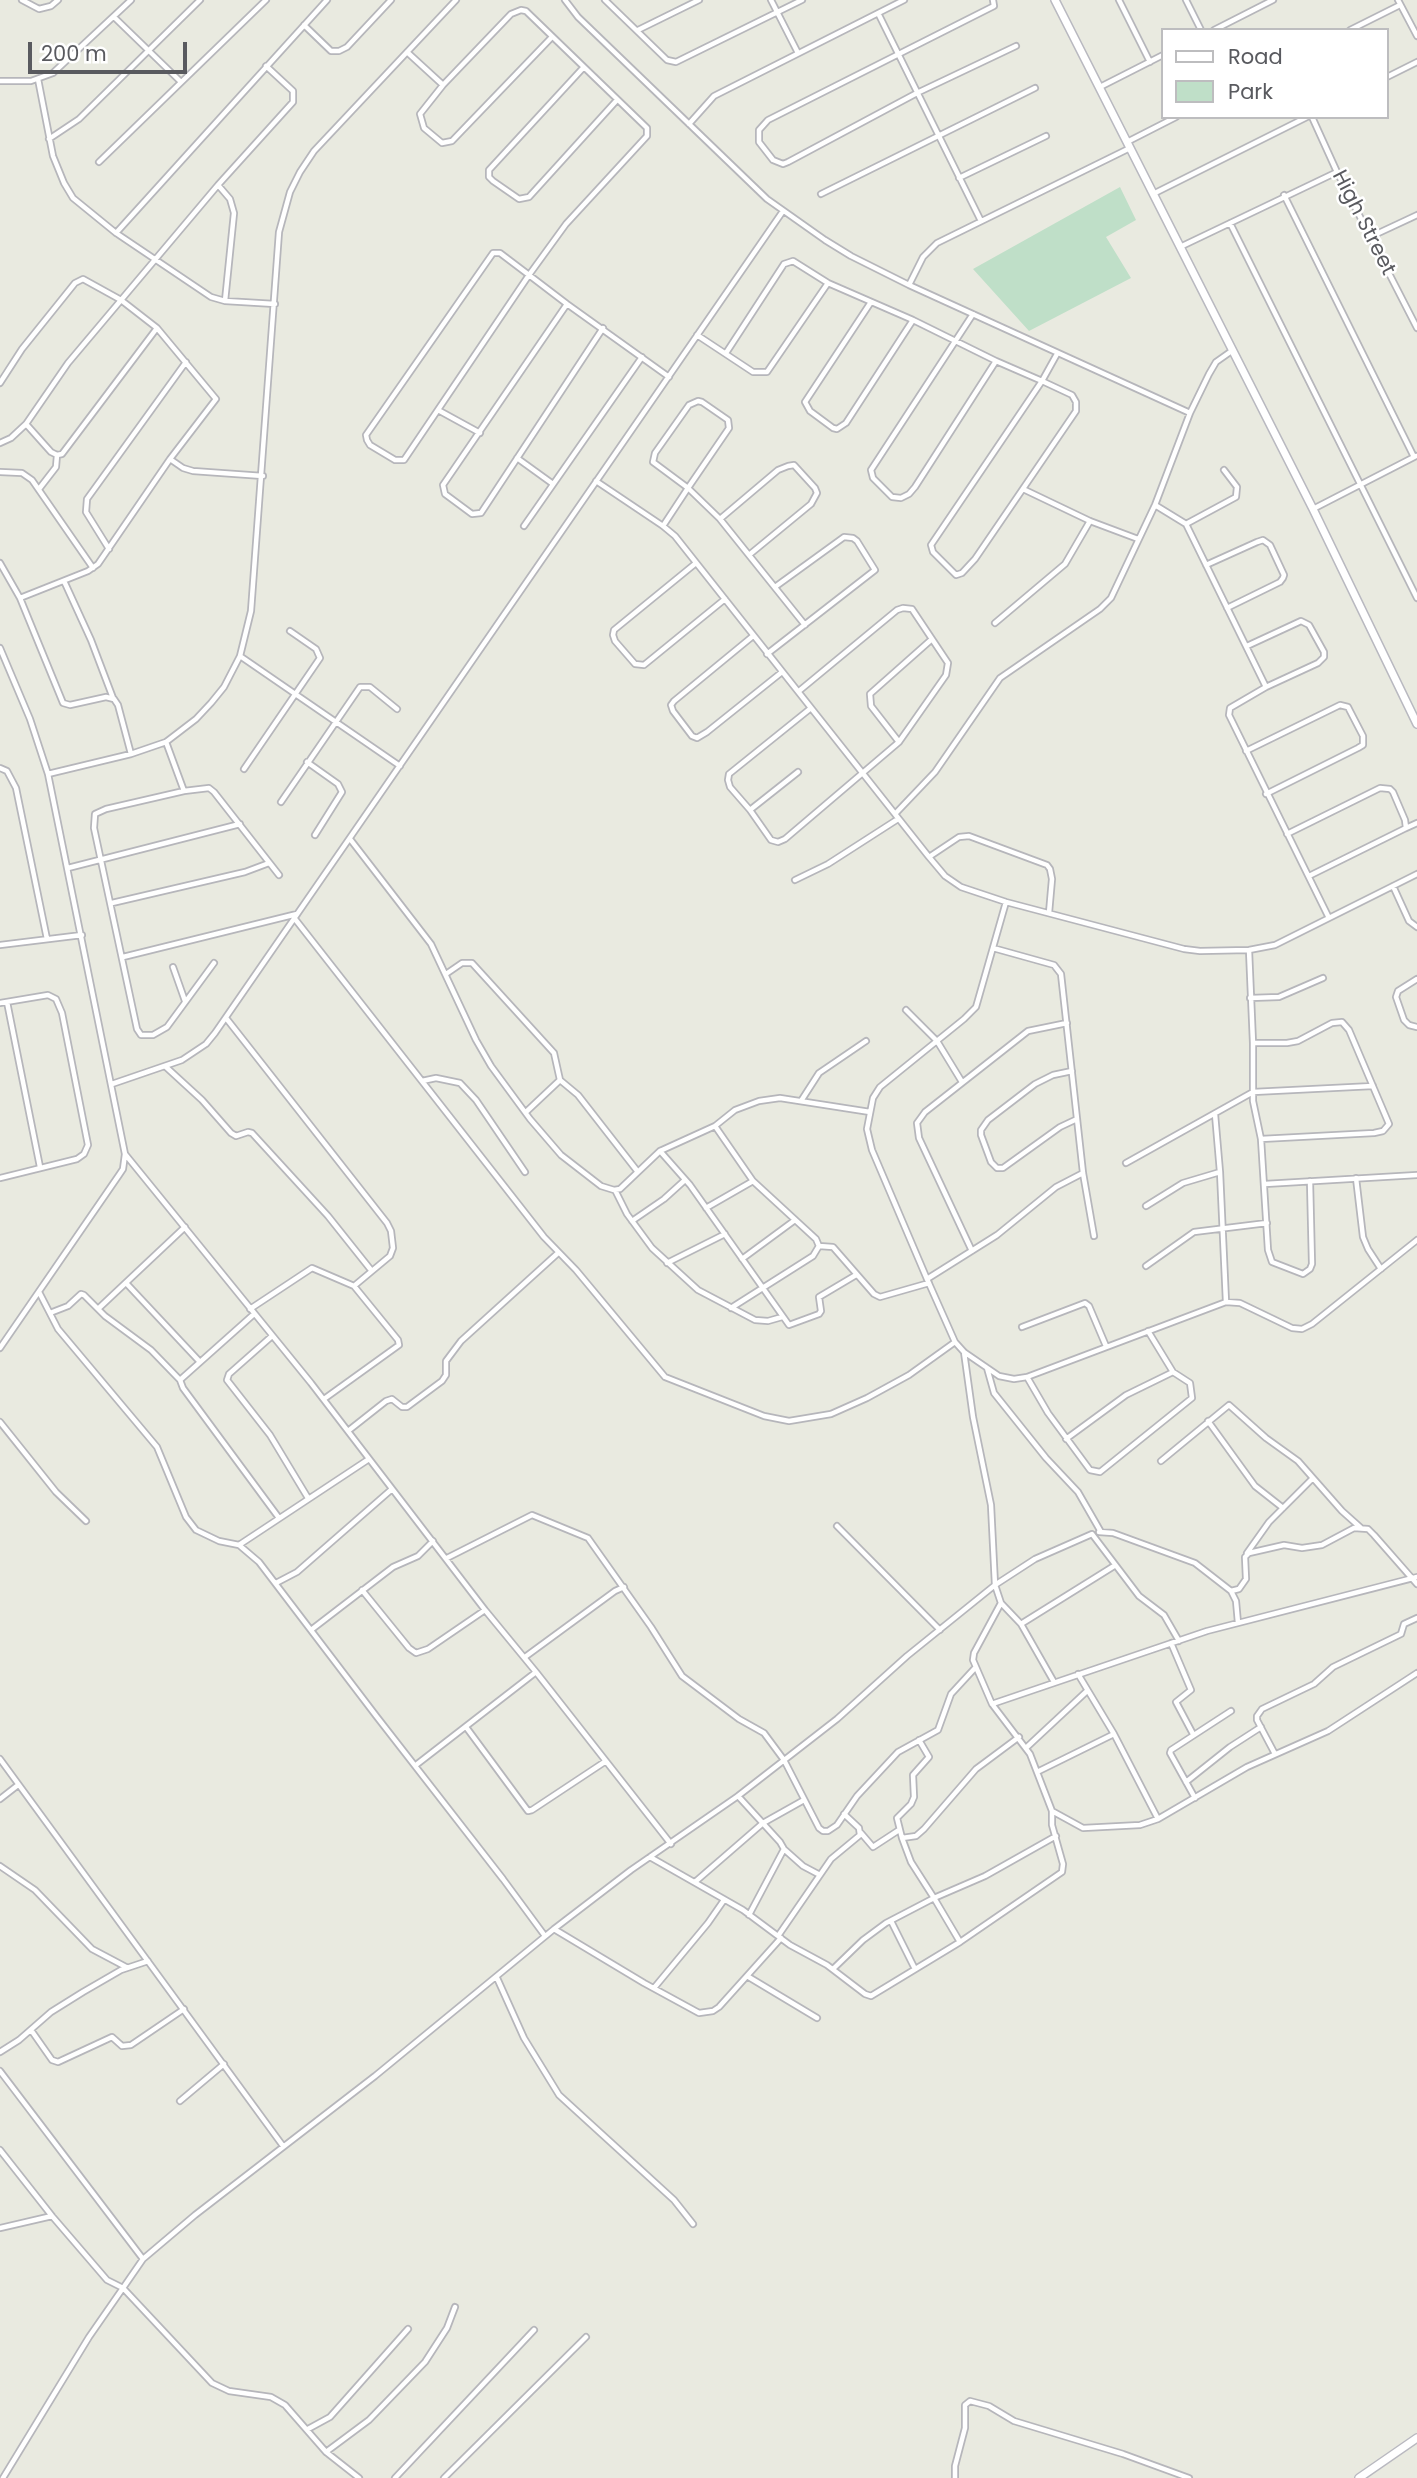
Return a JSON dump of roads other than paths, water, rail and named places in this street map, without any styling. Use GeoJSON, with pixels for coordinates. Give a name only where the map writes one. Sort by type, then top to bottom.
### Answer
{"type":"FeatureCollection","features":[{"type":"Feature","properties":{"kind":"street"},"geometry":{"type":"LineString","coordinates":[[22,0],[39,9],[51,6],[58,0]]}},
{"type":"Feature","properties":{"kind":"street"},"geometry":{"type":"LineString","coordinates":[[0,81],[38,79],[59,69],[131,0]]}},
{"type":"Feature","properties":{"kind":"street"},"geometry":{"type":"LineString","coordinates":[[49,140],[79,120],[200,0]]}},
{"type":"Feature","properties":{"kind":"street"},"geometry":{"type":"LineString","coordinates":[[116,233],[327,0]]}},
{"type":"Feature","properties":{"kind":"street"},"geometry":{"type":"LineString","coordinates":[[304,24],[331,51],[339,51],[347,47],[391,0]]}},
{"type":"Feature","properties":{"kind":"street"},"geometry":{"type":"LineString","coordinates":[[48,774],[131,754],[166,742],[196,719],[224,687],[240,656],[251,611],[281,222],[300,172],[314,151],[456,0]]}},
{"type":"Feature","properties":{"kind":"street"},"geometry":{"type":"LineString","coordinates":[[565,0],[578,16],[766,199],[783,211],[851,256],[909,285],[1057,354],[1148,392],[1190,414]]}},
{"type":"Feature","properties":{"kind":"street"},"geometry":{"type":"LineString","coordinates":[[605,0],[667,60],[676,62],[802,0]]}},
{"type":"Feature","properties":{"kind":"street"},"geometry":{"type":"LineString","coordinates":[[638,30],[699,0]]}},
{"type":"Feature","properties":{"kind":"street"},"geometry":{"type":"LineString","coordinates":[[771,0],[798,53]]}},
{"type":"Feature","properties":{"kind":"street"},"geometry":{"type":"LineString","coordinates":[[689,124],[714,96],[904,0]]}},
{"type":"Feature","properties":{"kind":"street"},"geometry":{"type":"LineString","coordinates":[[993,0],[993,6],[990,8],[768,121],[759,130],[759,142],[773,160],[788,162],[917,93],[1016,46]]}},
{"type":"Feature","properties":{"kind":"street"},"geometry":{"type":"LineString","coordinates":[[1055,0],[1313,509],[1417,724]]}},
{"type":"Feature","properties":{"kind":"street"},"geometry":{"type":"LineString","coordinates":[[1119,0],[1150,62]]}},
{"type":"Feature","properties":{"kind":"street"},"geometry":{"type":"LineString","coordinates":[[1186,0],[1200,28]]}},
{"type":"Feature","properties":{"kind":"street"},"geometry":{"type":"LineString","coordinates":[[1253,0],[1257,8]]}},
{"type":"Feature","properties":{"kind":"street"},"geometry":{"type":"LineString","coordinates":[[1218,28],[1273,0]]}},
{"type":"Feature","properties":{"kind":"street"},"geometry":{"type":"LineString","coordinates":[[99,162],[262,1]]}},
{"type":"Feature","properties":{"kind":"street"},"geometry":{"type":"LineString","coordinates":[[1354,28],[1399,2],[1417,36]]}},
{"type":"Feature","properties":{"kind":"street"},"geometry":{"type":"LineString","coordinates":[[551,38],[448,143],[442,143],[424,128],[420,114],[443,85],[517,10],[526,11],[647,128],[646,138],[566,224],[529,275],[404,460],[395,460],[370,445],[367,440],[366,435],[493,253],[500,253],[529,275],[567,304],[668,377]]}},
{"type":"Feature","properties":{"kind":"street"},"geometry":{"type":"LineString","coordinates":[[877,13],[981,221]]}},
{"type":"Feature","properties":{"kind":"street"},"geometry":{"type":"LineString","coordinates":[[114,17],[181,82]]}},
{"type":"Feature","properties":{"kind":"street"},"geometry":{"type":"LineString","coordinates":[[407,52],[443,85]]}},
{"type":"Feature","properties":{"kind":"street"},"geometry":{"type":"LineString","coordinates":[[1099,88],[1162,56]]}},
{"type":"Feature","properties":{"kind":"street"},"geometry":{"type":"LineString","coordinates":[[1389,76],[1417,62]]}},
{"type":"Feature","properties":{"kind":"street"},"geometry":{"type":"LineString","coordinates":[[0,443],[11,438],[26,424],[68,363],[218,185],[293,102],[293,91],[267,66]]}},
{"type":"Feature","properties":{"kind":"street"},"geometry":{"type":"LineString","coordinates":[[583,68],[489,170],[489,177],[493,181],[519,199],[528,197],[617,100]]}},
{"type":"Feature","properties":{"kind":"street"},"geometry":{"type":"LineString","coordinates":[[38,79],[52,156],[69,193],[88,212],[211,297],[275,304]]}},
{"type":"Feature","properties":{"kind":"street"},"geometry":{"type":"LineString","coordinates":[[821,194],[1035,88]]}},
{"type":"Feature","properties":{"kind":"street"},"geometry":{"type":"LineString","coordinates":[[909,285],[923,257],[932,247],[1174,119]]}},
{"type":"Feature","properties":{"kind":"street"},"geometry":{"type":"LineString","coordinates":[[1153,194],[1305,119]]}},
{"type":"Feature","properties":{"kind":"street","name":"High Street"},"geometry":{"type":"LineString","coordinates":[[1310,119],[1417,328]]}},
{"type":"Feature","properties":{"kind":"street"},"geometry":{"type":"LineString","coordinates":[[960,178],[1046,136]]}},
{"type":"Feature","properties":{"kind":"street"},"geometry":{"type":"LineString","coordinates":[[1180,247],[1337,172]]}},
{"type":"Feature","properties":{"kind":"street"},"geometry":{"type":"LineString","coordinates":[[218,185],[230,199],[234,213],[225,300]]}},
{"type":"Feature","properties":{"kind":"street"},"geometry":{"type":"LineString","coordinates":[[1284,195],[1416,456],[1313,509]]}},
{"type":"Feature","properties":{"kind":"street"},"geometry":{"type":"LineString","coordinates":[[111,1084],[166,1067],[206,1044],[783,211]]}},
{"type":"Feature","properties":{"kind":"street"},"geometry":{"type":"LineString","coordinates":[[1370,237],[1417,215]]}},
{"type":"Feature","properties":{"kind":"street"},"geometry":{"type":"LineString","coordinates":[[1230,223],[1417,597]]}},
{"type":"Feature","properties":{"kind":"street"},"geometry":{"type":"LineString","coordinates":[[726,353],[788,261],[799,264],[828,283],[957,340],[996,360],[1042,381],[1072,395],[1077,406],[1070,421],[975,559],[962,573],[956,575],[933,552],[931,545],[934,538],[1042,381],[1057,354]]}},
{"type":"Feature","properties":{"kind":"street"},"geometry":{"type":"LineString","coordinates":[[0,383],[22,349],[78,281],[86,280],[121,300],[157,328],[214,395],[216,401],[170,459],[110,549],[93,568],[20,598]]}},
{"type":"Feature","properties":{"kind":"street"},"geometry":{"type":"LineString","coordinates":[[697,335],[753,372],[767,372],[828,283]]}},
{"type":"Feature","properties":{"kind":"street"},"geometry":{"type":"LineString","coordinates":[[871,302],[805,402],[810,411],[833,428],[837,429],[846,423],[913,320]]}},
{"type":"Feature","properties":{"kind":"street"},"geometry":{"type":"LineString","coordinates":[[567,304],[443,485],[445,494],[472,514],[481,513],[603,328]]}},
{"type":"Feature","properties":{"kind":"street"},"geometry":{"type":"LineString","coordinates":[[973,314],[871,470],[873,478],[892,497],[901,498],[915,487],[996,360]]}},
{"type":"Feature","properties":{"kind":"street"},"geometry":{"type":"LineString","coordinates":[[26,424],[51,452],[62,454],[157,328]]}},
{"type":"Feature","properties":{"kind":"street"},"geometry":{"type":"LineString","coordinates":[[795,880],[828,864],[897,816],[936,772],[1000,678],[1107,604],[1155,505],[1190,414],[1216,362],[1233,350]]}},
{"type":"Feature","properties":{"kind":"street"},"geometry":{"type":"LineString","coordinates":[[524,526],[642,357]]}},
{"type":"Feature","properties":{"kind":"street"},"geometry":{"type":"LineString","coordinates":[[110,549],[86,512],[87,499],[186,362]]}},
{"type":"Feature","properties":{"kind":"street"},"geometry":{"type":"LineString","coordinates":[[663,526],[688,488],[729,428],[727,420],[698,401],[689,405],[653,457],[656,466],[688,488],[720,519],[805,625]]}},
{"type":"Feature","properties":{"kind":"street"},"geometry":{"type":"LineString","coordinates":[[438,410],[480,433]]}},
{"type":"Feature","properties":{"kind":"street"},"geometry":{"type":"LineString","coordinates":[[39,489],[56,467],[57,455]]}},
{"type":"Feature","properties":{"kind":"street"},"geometry":{"type":"LineString","coordinates":[[517,458],[553,484]]}},
{"type":"Feature","properties":{"kind":"street"},"geometry":{"type":"LineString","coordinates":[[170,459],[194,471],[263,475]]}},
{"type":"Feature","properties":{"kind":"street"},"geometry":{"type":"LineString","coordinates":[[720,519],[778,470],[788,466],[794,465],[816,488],[817,493],[811,503],[749,555]]}},
{"type":"Feature","properties":{"kind":"street"},"geometry":{"type":"LineString","coordinates":[[1185,524],[1236,497],[1237,487],[1224,470]]}},
{"type":"Feature","properties":{"kind":"street"},"geometry":{"type":"LineString","coordinates":[[0,472],[22,474],[32,481],[93,568]]}},
{"type":"Feature","properties":{"kind":"street"},"geometry":{"type":"LineString","coordinates":[[596,481],[675,536],[929,858],[951,881],[961,887],[1006,902],[1192,950],[1249,950],[1268,948],[1417,874]]}},
{"type":"Feature","properties":{"kind":"street"},"geometry":{"type":"LineString","coordinates":[[1023,489],[1090,521],[1138,539]]}},
{"type":"Feature","properties":{"kind":"street"},"geometry":{"type":"LineString","coordinates":[[1155,505],[1185,524],[1266,687]]}},
{"type":"Feature","properties":{"kind":"street"},"geometry":{"type":"LineString","coordinates":[[995,624],[1065,564],[1090,521]]}},
{"type":"Feature","properties":{"kind":"street"},"geometry":{"type":"LineString","coordinates":[[767,654],[874,573],[874,567],[856,541],[848,536],[838,539],[775,587]]}},
{"type":"Feature","properties":{"kind":"street"},"geometry":{"type":"LineString","coordinates":[[1206,565],[1263,540],[1270,545],[1283,578],[1280,582],[1227,608]]}},
{"type":"Feature","properties":{"kind":"street"},"geometry":{"type":"LineString","coordinates":[[0,563],[20,598],[63,703],[70,705],[106,697],[114,699]]}},
{"type":"Feature","properties":{"kind":"street"},"geometry":{"type":"LineString","coordinates":[[696,564],[614,630],[615,641],[635,664],[644,665],[725,599]]}},
{"type":"Feature","properties":{"kind":"street"},"geometry":{"type":"LineString","coordinates":[[64,581],[118,705],[131,754]]}},
{"type":"Feature","properties":{"kind":"street"},"geometry":{"type":"LineString","coordinates":[[799,691],[897,610],[908,607],[948,663],[949,670],[899,743],[785,839],[778,842],[771,840],[730,787],[729,774],[811,708]]}},
{"type":"Feature","properties":{"kind":"street"},"geometry":{"type":"LineString","coordinates":[[1247,646],[1296,622],[1306,621],[1324,652],[1324,657],[1318,663],[1266,687],[1228,711],[1266,794],[1329,918]]}},
{"type":"Feature","properties":{"kind":"street"},"geometry":{"type":"LineString","coordinates":[[244,769],[320,658],[316,649],[290,631]]}},
{"type":"Feature","properties":{"kind":"street"},"geometry":{"type":"LineString","coordinates":[[753,636],[671,705],[673,712],[692,736],[697,738],[707,732],[782,672]]}},
{"type":"Feature","properties":{"kind":"street"},"geometry":{"type":"LineString","coordinates":[[899,743],[871,706],[870,694],[932,639]]}},
{"type":"Feature","properties":{"kind":"street"},"geometry":{"type":"LineString","coordinates":[[0,648],[30,719],[48,774],[125,1154],[123,1169],[0,1348]]}},
{"type":"Feature","properties":{"kind":"street"},"geometry":{"type":"LineString","coordinates":[[240,656],[400,766]]}},
{"type":"Feature","properties":{"kind":"street"},"geometry":{"type":"LineString","coordinates":[[281,802],[360,687],[370,687],[397,709]]}},
{"type":"Feature","properties":{"kind":"street"},"geometry":{"type":"LineString","coordinates":[[1246,751],[1340,705],[1348,707],[1363,736],[1363,745],[1358,748],[1266,794]]}},
{"type":"Feature","properties":{"kind":"street"},"geometry":{"type":"LineString","coordinates":[[166,742],[184,791]]}},
{"type":"Feature","properties":{"kind":"street"},"geometry":{"type":"LineString","coordinates":[[307,762],[338,783],[342,792],[314,835]]}},
{"type":"Feature","properties":{"kind":"street"},"geometry":{"type":"LineString","coordinates":[[0,768],[7,771],[16,789],[47,939]]}},
{"type":"Feature","properties":{"kind":"street"},"geometry":{"type":"LineString","coordinates":[[750,810],[798,772]]}},
{"type":"Feature","properties":{"kind":"street"},"geometry":{"type":"LineString","coordinates":[[1287,834],[1385,787],[1393,792],[1406,828]]}},
{"type":"Feature","properties":{"kind":"street"},"geometry":{"type":"LineString","coordinates":[[214,963],[161,1032],[146,1037],[142,1035],[137,1029],[94,828],[95,814],[184,791],[209,788],[279,875]]}},
{"type":"Feature","properties":{"kind":"street"},"geometry":{"type":"LineString","coordinates":[[1309,876],[1417,823]]}},
{"type":"Feature","properties":{"kind":"street"},"geometry":{"type":"LineString","coordinates":[[67,868],[240,824]]}},
{"type":"Feature","properties":{"kind":"street"},"geometry":{"type":"LineString","coordinates":[[929,858],[959,837],[969,836],[1047,866],[1051,873],[1049,913]]}},
{"type":"Feature","properties":{"kind":"street"},"geometry":{"type":"LineString","coordinates":[[350,838],[431,944],[491,1066],[561,1155],[601,1186],[620,1189],[660,1151],[715,1126],[745,1105],[772,1099],[870,1112]]}},
{"type":"Feature","properties":{"kind":"street"},"geometry":{"type":"LineString","coordinates":[[112,903],[245,872],[270,863]]}},
{"type":"Feature","properties":{"kind":"street"},"geometry":{"type":"LineString","coordinates":[[1393,886],[1409,921],[1417,927]]}},
{"type":"Feature","properties":{"kind":"street"},"geometry":{"type":"LineString","coordinates":[[1006,902],[976,1007],[964,1020],[880,1087],[873,1098],[867,1136],[955,1342],[964,1352],[1006,1379],[1027,1377],[1226,1302],[1240,1303],[1292,1328],[1302,1329],[1312,1324],[1417,1240]]}},
{"type":"Feature","properties":{"kind":"street"},"geometry":{"type":"LineString","coordinates":[[122,957],[296,916]]}},
{"type":"Feature","properties":{"kind":"street"},"geometry":{"type":"LineString","coordinates":[[296,916],[558,1253],[576,1270],[665,1377],[777,1420],[789,1421],[845,1409],[892,1386],[955,1342]]}},
{"type":"Feature","properties":{"kind":"street"},"geometry":{"type":"LineString","coordinates":[[0,945],[82,935]]}},
{"type":"Feature","properties":{"kind":"street"},"geometry":{"type":"LineString","coordinates":[[993,947],[1054,965],[1058,969],[1062,981],[1083,1173],[1094,1236]]}},
{"type":"Feature","properties":{"kind":"street"},"geometry":{"type":"LineString","coordinates":[[1249,950],[1253,1091],[1257,1128],[1261,1139],[1268,1250],[1272,1262],[1303,1274],[1310,1269],[1312,1257],[1310,1181]]}},
{"type":"Feature","properties":{"kind":"street"},"geometry":{"type":"LineString","coordinates":[[446,974],[462,963],[472,963],[552,1049],[560,1080],[578,1096],[638,1172]]}},
{"type":"Feature","properties":{"kind":"street"},"geometry":{"type":"LineString","coordinates":[[173,967],[185,1001]]}},
{"type":"Feature","properties":{"kind":"street"},"geometry":{"type":"LineString","coordinates":[[1250,998],[1279,996],[1323,978]]}},
{"type":"Feature","properties":{"kind":"street"},"geometry":{"type":"LineString","coordinates":[[1417,979],[1398,991],[1396,997],[1405,1020],[1409,1025],[1417,1027]]}},
{"type":"Feature","properties":{"kind":"street"},"geometry":{"type":"LineString","coordinates":[[0,1003],[53,996],[62,1013],[87,1151],[77,1159],[0,1178]]}},
{"type":"Feature","properties":{"kind":"street"},"geometry":{"type":"LineString","coordinates":[[7,1002],[40,1167]]}},
{"type":"Feature","properties":{"kind":"street"},"geometry":{"type":"LineString","coordinates":[[906,1010],[937,1041],[962,1082]]}},
{"type":"Feature","properties":{"kind":"street"},"geometry":{"type":"LineString","coordinates":[[226,1018],[391,1231],[392,1254],[354,1286]]}},
{"type":"Feature","properties":{"kind":"street"},"geometry":{"type":"LineString","coordinates":[[1253,1043],[1298,1041],[1332,1023],[1342,1022],[1349,1030],[1389,1124],[1383,1131],[1374,1133],[1261,1139]]}},
{"type":"Feature","properties":{"kind":"street"},"geometry":{"type":"LineString","coordinates":[[972,1251],[917,1129],[917,1123],[925,1112],[1028,1031],[1067,1023]]}},
{"type":"Feature","properties":{"kind":"street"},"geometry":{"type":"LineString","coordinates":[[802,1101],[819,1073],[866,1041]]}},
{"type":"Feature","properties":{"kind":"street"},"geometry":{"type":"LineString","coordinates":[[166,1067],[202,1100],[231,1133],[236,1136],[252,1133],[328,1216],[371,1270]]}},
{"type":"Feature","properties":{"kind":"street"},"geometry":{"type":"LineString","coordinates":[[1072,1070],[1053,1074],[1035,1084],[988,1120],[981,1130],[981,1135],[991,1162],[997,1168],[1003,1168],[1060,1127],[1077,1119]]}},
{"type":"Feature","properties":{"kind":"street"},"geometry":{"type":"LineString","coordinates":[[422,1081],[436,1078],[460,1083],[476,1100],[525,1172]]}},
{"type":"Feature","properties":{"kind":"street"},"geometry":{"type":"LineString","coordinates":[[526,1112],[560,1080]]}},
{"type":"Feature","properties":{"kind":"street"},"geometry":{"type":"LineString","coordinates":[[1126,1163],[1253,1091],[1373,1086]]}},
{"type":"Feature","properties":{"kind":"street"},"geometry":{"type":"LineString","coordinates":[[1214,1114],[1220,1172],[1226,1302]]}},
{"type":"Feature","properties":{"kind":"street"},"geometry":{"type":"LineString","coordinates":[[715,1126],[753,1181],[816,1239],[819,1246]]}},
{"type":"Feature","properties":{"kind":"street"},"geometry":{"type":"LineString","coordinates":[[660,1151],[706,1208],[790,1326],[819,1314],[819,1297],[856,1275]]}},
{"type":"Feature","properties":{"kind":"street"},"geometry":{"type":"LineString","coordinates":[[125,1154],[324,1399],[485,1610],[537,1672],[671,1844]]}},
{"type":"Feature","properties":{"kind":"street"},"geometry":{"type":"LineString","coordinates":[[1146,1206],[1183,1183],[1220,1172]]}},
{"type":"Feature","properties":{"kind":"street"},"geometry":{"type":"LineString","coordinates":[[819,1246],[833,1247],[856,1275],[880,1297],[928,1281],[997,1235],[1056,1187],[1083,1173]]}},
{"type":"Feature","properties":{"kind":"street"},"geometry":{"type":"LineString","coordinates":[[1265,1184],[1417,1175]]}},
{"type":"Feature","properties":{"kind":"street"},"geometry":{"type":"LineString","coordinates":[[1356,1178],[1363,1237],[1381,1269]]}},
{"type":"Feature","properties":{"kind":"street"},"geometry":{"type":"LineString","coordinates":[[632,1221],[664,1199],[685,1180]]}},
{"type":"Feature","properties":{"kind":"street"},"geometry":{"type":"LineString","coordinates":[[706,1208],[753,1181]]}},
{"type":"Feature","properties":{"kind":"street"},"geometry":{"type":"LineString","coordinates":[[614,1190],[652,1248],[698,1290],[755,1320],[768,1321],[782,1317]]}},
{"type":"Feature","properties":{"kind":"street"},"geometry":{"type":"LineString","coordinates":[[742,1258],[795,1220]]}},
{"type":"Feature","properties":{"kind":"street"},"geometry":{"type":"LineString","coordinates":[[1146,1266],[1194,1232],[1267,1223]]}},
{"type":"Feature","properties":{"kind":"street"},"geometry":{"type":"LineString","coordinates":[[99,1308],[185,1227]]}},
{"type":"Feature","properties":{"kind":"street"},"geometry":{"type":"LineString","coordinates":[[667,1263],[724,1234]]}},
{"type":"Feature","properties":{"kind":"street"},"geometry":{"type":"LineString","coordinates":[[731,1308],[761,1286],[813,1256],[819,1246]]}},
{"type":"Feature","properties":{"kind":"street"},"geometry":{"type":"LineString","coordinates":[[348,1431],[386,1401],[391,1399],[402,1407],[407,1407],[442,1381],[446,1375],[446,1361],[461,1341],[558,1253]]}},
{"type":"Feature","properties":{"kind":"street"},"geometry":{"type":"LineString","coordinates":[[180,1380],[252,1312],[312,1268],[354,1286],[398,1340],[399,1345],[324,1399]]}},
{"type":"Feature","properties":{"kind":"street"},"geometry":{"type":"LineString","coordinates":[[127,1283],[200,1362]]}},
{"type":"Feature","properties":{"kind":"street"},"geometry":{"type":"LineString","coordinates":[[38,1292],[58,1329],[157,1447],[186,1517],[196,1530],[219,1541],[239,1545],[254,1557],[416,1765],[545,1937]]}},
{"type":"Feature","properties":{"kind":"street"},"geometry":{"type":"LineString","coordinates":[[50,1314],[68,1306],[81,1294],[113,1323],[151,1350],[180,1380],[183,1388],[279,1518]]}},
{"type":"Feature","properties":{"kind":"street"},"geometry":{"type":"LineString","coordinates":[[1022,1327],[1085,1303],[1089,1306],[1107,1346]]}},
{"type":"Feature","properties":{"kind":"street"},"geometry":{"type":"LineString","coordinates":[[1027,1377],[1048,1413],[1090,1470],[1095,1473],[1105,1470],[1192,1398],[1190,1384],[1172,1372],[1147,1331]]}},
{"type":"Feature","properties":{"kind":"street"},"geometry":{"type":"LineString","coordinates":[[272,1336],[229,1374],[227,1380],[262,1424],[308,1498]]}},
{"type":"Feature","properties":{"kind":"street"},"geometry":{"type":"LineString","coordinates":[[964,1352],[973,1417],[991,1505],[995,1585],[1001,1603],[1021,1624],[1054,1682]]}},
{"type":"Feature","properties":{"kind":"street"},"geometry":{"type":"LineString","coordinates":[[987,1367],[994,1392],[1030,1439],[1078,1492],[1101,1532]]}},
{"type":"Feature","properties":{"kind":"street"},"geometry":{"type":"LineString","coordinates":[[1066,1439],[1126,1395],[1172,1372]]}},
{"type":"Feature","properties":{"kind":"street"},"geometry":{"type":"LineString","coordinates":[[1161,1461],[1230,1406],[1266,1438],[1298,1461],[1342,1511],[1361,1528],[1374,1535],[1417,1584]]}},
{"type":"Feature","properties":{"kind":"street"},"geometry":{"type":"LineString","coordinates":[[1208,1421],[1255,1486],[1283,1508]]}},
{"type":"Feature","properties":{"kind":"street"},"geometry":{"type":"LineString","coordinates":[[0,1422],[56,1492],[86,1521]]}},
{"type":"Feature","properties":{"kind":"street"},"geometry":{"type":"LineString","coordinates":[[239,1545],[369,1459]]}},
{"type":"Feature","properties":{"kind":"street"},"geometry":{"type":"LineString","coordinates":[[1231,1591],[1239,1589],[1246,1579],[1245,1557],[1269,1522],[1313,1478]]}},
{"type":"Feature","properties":{"kind":"street"},"geometry":{"type":"LineString","coordinates":[[276,1583],[297,1572],[392,1489]]}},
{"type":"Feature","properties":{"kind":"street"},"geometry":{"type":"LineString","coordinates":[[447,1559],[535,1514],[588,1538],[624,1587],[682,1676],[738,1720],[759,1728],[784,1760],[823,1831],[834,1828],[857,1796],[898,1752],[938,1730],[951,1694],[975,1668]]}},
{"type":"Feature","properties":{"kind":"street"},"geometry":{"type":"LineString","coordinates":[[837,1526],[940,1630]]}},
{"type":"Feature","properties":{"kind":"street"},"geometry":{"type":"LineString","coordinates":[[1245,1557],[1255,1551],[1284,1545],[1302,1548],[1322,1545],[1346,1530],[1361,1528]]}},
{"type":"Feature","properties":{"kind":"street"},"geometry":{"type":"LineString","coordinates":[[3,2478],[82,2349],[143,2259],[375,2076],[554,1929],[650,1857],[738,1796],[836,1719],[995,1585],[1035,1559],[1091,1534],[1113,1533],[1195,1563],[1231,1591],[1236,1601],[1238,1623]]}},
{"type":"Feature","properties":{"kind":"street"},"geometry":{"type":"LineString","coordinates":[[1091,1534],[1139,1596],[1164,1615],[1179,1641]]}},
{"type":"Feature","properties":{"kind":"street"},"geometry":{"type":"LineString","coordinates":[[311,1630],[393,1567],[418,1556],[433,1541]]}},
{"type":"Feature","properties":{"kind":"street"},"geometry":{"type":"LineString","coordinates":[[1021,1624],[1114,1566]]}},
{"type":"Feature","properties":{"kind":"street"},"geometry":{"type":"LineString","coordinates":[[992,1704],[1171,1643],[1414,1578]]}},
{"type":"Feature","properties":{"kind":"street"},"geometry":{"type":"LineString","coordinates":[[525,1657],[624,1587]]}},
{"type":"Feature","properties":{"kind":"street"},"geometry":{"type":"LineString","coordinates":[[362,1590],[416,1653],[428,1649],[485,1610]]}},
{"type":"Feature","properties":{"kind":"street"},"geometry":{"type":"LineString","coordinates":[[650,1857],[749,1915],[871,1996],[960,1942],[1062,1872],[1063,1864],[1052,1811],[1027,1747],[992,1704],[975,1668],[974,1653],[1001,1603]]}},
{"type":"Feature","properties":{"kind":"street"},"geometry":{"type":"LineString","coordinates":[[1275,1754],[1257,1716],[1262,1709],[1314,1684],[1333,1667],[1401,1634],[1404,1624],[1417,1618]]}},
{"type":"Feature","properties":{"kind":"street"},"geometry":{"type":"LineString","coordinates":[[1171,1643],[1191,1690],[1176,1702],[1194,1734]]}},
{"type":"Feature","properties":{"kind":"street"},"geometry":{"type":"LineString","coordinates":[[416,1765],[537,1672]]}},
{"type":"Feature","properties":{"kind":"street"},"geometry":{"type":"LineString","coordinates":[[1052,1811],[1083,1828],[1096,1829],[1140,1825],[1158,1819],[1247,1767],[1328,1731],[1417,1673]]}},
{"type":"Feature","properties":{"kind":"street"},"geometry":{"type":"LineString","coordinates":[[1078,1674],[1114,1734],[1158,1819]]}},
{"type":"Feature","properties":{"kind":"street"},"geometry":{"type":"LineString","coordinates":[[1027,1747],[1088,1690]]}},
{"type":"Feature","properties":{"kind":"street"},"geometry":{"type":"LineString","coordinates":[[1195,1798],[1170,1753],[1173,1746],[1231,1711]]}},
{"type":"Feature","properties":{"kind":"street"},"geometry":{"type":"LineString","coordinates":[[466,1727],[521,1803],[530,1811],[606,1761]]}},
{"type":"Feature","properties":{"kind":"street"},"geometry":{"type":"LineString","coordinates":[[1186,1782],[1209,1762],[1261,1727]]}},
{"type":"Feature","properties":{"kind":"street"},"geometry":{"type":"LineString","coordinates":[[1037,1772],[1114,1734]]}},
{"type":"Feature","properties":{"kind":"street"},"geometry":{"type":"LineString","coordinates":[[902,1838],[916,1836],[976,1769],[1019,1737]]}},
{"type":"Feature","properties":{"kind":"street"},"geometry":{"type":"LineString","coordinates":[[919,1740],[929,1757],[914,1775],[914,1797],[897,1818],[899,1830],[912,1862],[960,1942]]}},
{"type":"Feature","properties":{"kind":"street"},"geometry":{"type":"LineString","coordinates":[[0,1759],[283,2146]]}},
{"type":"Feature","properties":{"kind":"street"},"geometry":{"type":"LineString","coordinates":[[0,1799],[18,1786]]}},
{"type":"Feature","properties":{"kind":"street"},"geometry":{"type":"LineString","coordinates":[[738,1796],[784,1849],[803,1866],[821,1875]]}},
{"type":"Feature","properties":{"kind":"street"},"geometry":{"type":"LineString","coordinates":[[695,1882],[763,1823],[804,1800]]}},
{"type":"Feature","properties":{"kind":"street"},"geometry":{"type":"LineString","coordinates":[[845,1814],[873,1847],[899,1830]]}},
{"type":"Feature","properties":{"kind":"street"},"geometry":{"type":"LineString","coordinates":[[554,1929],[699,2013],[706,2013],[719,2007],[747,1976],[779,1937],[836,1855],[861,1833]]}},
{"type":"Feature","properties":{"kind":"street"},"geometry":{"type":"LineString","coordinates":[[833,1969],[863,1940],[891,1921],[934,1898],[985,1876],[1056,1836]]}},
{"type":"Feature","properties":{"kind":"street"},"geometry":{"type":"LineString","coordinates":[[749,1915],[784,1849]]}},
{"type":"Feature","properties":{"kind":"street"},"geometry":{"type":"LineString","coordinates":[[0,1866],[35,1890],[92,1948],[127,1967]]}},
{"type":"Feature","properties":{"kind":"street"},"geometry":{"type":"LineString","coordinates":[[654,1988],[724,1900]]}},
{"type":"Feature","properties":{"kind":"street"},"geometry":{"type":"LineString","coordinates":[[891,1921],[915,1969]]}},
{"type":"Feature","properties":{"kind":"street"},"geometry":{"type":"LineString","coordinates":[[0,2052],[62,2005],[127,1967],[148,1961]]}},
{"type":"Feature","properties":{"kind":"street"},"geometry":{"type":"LineString","coordinates":[[747,1976],[817,2018]]}},
{"type":"Feature","properties":{"kind":"street"},"geometry":{"type":"LineString","coordinates":[[497,1978],[524,2038],[559,2095],[621,2148],[674,2200],[693,2224]]}},
{"type":"Feature","properties":{"kind":"street"},"geometry":{"type":"LineString","coordinates":[[31,2030],[50,2057],[57,2062],[112,2037],[124,2047],[131,2045],[184,2009]]}},
{"type":"Feature","properties":{"kind":"street"},"geometry":{"type":"LineString","coordinates":[[180,2101],[223,2064]]}},
{"type":"Feature","properties":{"kind":"street"},"geometry":{"type":"LineString","coordinates":[[0,2071],[143,2259]]}},
{"type":"Feature","properties":{"kind":"street"},"geometry":{"type":"LineString","coordinates":[[0,2150],[107,2280],[123,2288],[212,2383],[229,2391],[271,2397],[285,2405],[326,2452],[359,2478]]}},
{"type":"Feature","properties":{"kind":"street"},"geometry":{"type":"LineString","coordinates":[[0,2228],[52,2216]]}},
{"type":"Feature","properties":{"kind":"street"},"geometry":{"type":"LineString","coordinates":[[326,2452],[369,2420],[425,2362],[443,2335],[455,2307]]}},
{"type":"Feature","properties":{"kind":"street"},"geometry":{"type":"LineString","coordinates":[[308,2429],[330,2417],[408,2329]]}},
{"type":"Feature","properties":{"kind":"street"},"geometry":{"type":"LineString","coordinates":[[396,2478],[534,2330]]}},
{"type":"Feature","properties":{"kind":"street"},"geometry":{"type":"LineString","coordinates":[[444,2478],[586,2337]]}},
{"type":"Feature","properties":{"kind":"street"},"geometry":{"type":"LineString","coordinates":[[955,2478],[965,2428],[965,2405],[970,2401],[993,2408],[1014,2421],[1123,2454],[1189,2478]]}},
{"type":"Feature","properties":{"kind":"street"},"geometry":{"type":"LineString","coordinates":[[1359,2478],[1417,2438]]}}]}
